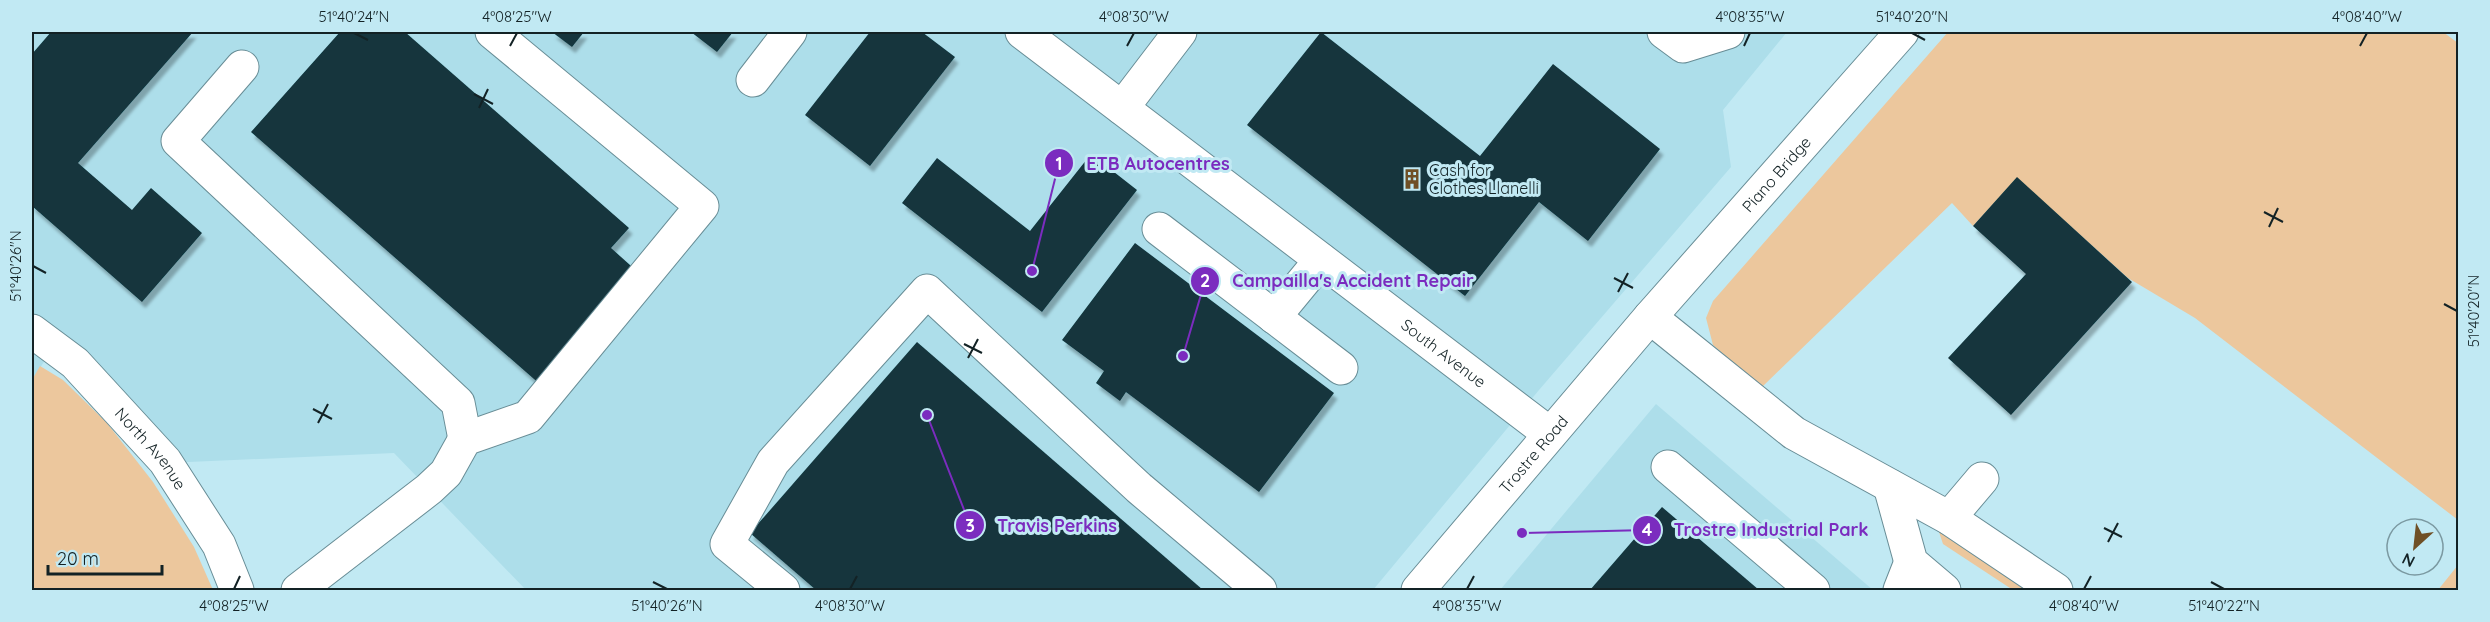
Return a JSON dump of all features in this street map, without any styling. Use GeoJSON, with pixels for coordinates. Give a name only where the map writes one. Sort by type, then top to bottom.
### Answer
{"type":"FeatureCollection","features":[{"type":"Feature","properties":{"kind":"street"},"geometry":{"type":"LineString","coordinates":[[298,591],[429,489],[446,472],[465,439],[528,417],[702,206],[492,32]]}},
{"type":"Feature","properties":{"kind":"street"},"geometry":{"type":"LineString","coordinates":[[753,81],[790,32]]}},
{"type":"Feature","properties":{"kind":"street","name":"South Avenue"},"geometry":{"type":"LineString","coordinates":[[1022,32],[1550,434]]}},
{"type":"Feature","properties":{"kind":"street"},"geometry":{"type":"LineString","coordinates":[[1122,108],[1180,32]]}},
{"type":"Feature","properties":{"kind":"street"},"geometry":{"type":"LineString","coordinates":[[1664,32],[1683,46],[1728,32]]}},
{"type":"Feature","properties":{"kind":"street","name":"Piano Bridge"},"geometry":{"type":"LineString","coordinates":[[1650,317],[1902,32]]}},
{"type":"Feature","properties":{"kind":"street"},"geometry":{"type":"LineString","coordinates":[[242,67],[178,141],[458,403],[465,439]]}},
{"type":"Feature","properties":{"kind":"street"},"geometry":{"type":"LineString","coordinates":[[1159,229],[1341,368]]}},
{"type":"Feature","properties":{"kind":"street"},"geometry":{"type":"LineString","coordinates":[[1274,317],[1321,260]]}},
{"type":"Feature","properties":{"kind":"street"},"geometry":{"type":"LineString","coordinates":[[783,591],[728,544],[773,462],[927,291],[1139,488],[1260,591]]}},
{"type":"Feature","properties":{"kind":"street"},"geometry":{"type":"LineString","coordinates":[[1650,317],[1794,433],[1949,518],[2056,591]]}},
{"type":"Feature","properties":{"kind":"street","name":"Trostre Road"},"geometry":{"type":"LineString","coordinates":[[1418,591],[1650,317]]}},
{"type":"Feature","properties":{"kind":"street","name":"North Avenue"},"geometry":{"type":"LineString","coordinates":[[32,331],[75,363],[165,461],[219,545],[237,591]]}},
{"type":"Feature","properties":{"kind":"street"},"geometry":{"type":"LineString","coordinates":[[1668,467],[1812,591]]}},
{"type":"Feature","properties":{"kind":"street"},"geometry":{"type":"LineString","coordinates":[[1949,518],[1982,479]]}},
{"type":"Feature","properties":{"kind":"street"},"geometry":{"type":"LineString","coordinates":[[1890,486],[1906,576],[1944,591]]}},
{"type":"Feature","properties":{"kind":"shaded area"},"geometry":{"type":"Polygon","coordinates":[[[32,32],[1787,32],[1723,110],[1731,167],[1539,390],[1373,590],[526,590],[394,453],[166,463],[53,348],[32,380],[32,32]]]}},
{"type":"Feature","properties":{"kind":"shaded area"},"geometry":{"type":"Polygon","coordinates":[[[1948,32],[2443,32],[2458,43],[2458,520],[2195,318],[2128,278],[2017,178],[1973,226],[1952,203],[1761,388],[1713,345],[1706,318],[1713,301],[1948,32]]]}},
{"type":"Feature","properties":{"kind":"shaded area"},"geometry":{"type":"Polygon","coordinates":[[[40,366],[63,380],[107,423],[153,482],[194,547],[213,590],[32,590],[32,380],[40,366]]]}},
{"type":"Feature","properties":{"kind":"shaded area"},"geometry":{"type":"Polygon","coordinates":[[[1656,404],[1873,590],[1500,590],[1656,404]]]}},
{"type":"Feature","properties":{"kind":"shaded area"},"geometry":{"type":"Polygon","coordinates":[[[1937,526],[2030,590],[2013,590],[1943,544],[1937,526]]]}},
{"type":"Feature","properties":{"kind":"shaded area"},"geometry":{"type":"Polygon","coordinates":[[[2458,565],[2458,590],[2438,590],[2458,565]]]}},
{"type":"Feature","properties":{"kind":"building"},"geometry":{"type":"Polygon","coordinates":[[[51,32],[193,32],[78,163],[132,210],[151,188],[202,233],[142,302],[32,206],[32,54],[51,32]]]}},
{"type":"Feature","properties":{"kind":"building"},"geometry":{"type":"Polygon","coordinates":[[[340,32],[405,32],[629,228],[611,248],[640,274],[542,386],[251,132],[340,32]]]}},
{"type":"Feature","properties":{"kind":"building"},"geometry":{"type":"Polygon","coordinates":[[[552,32],[584,32],[572,47],[552,32]]]}},
{"type":"Feature","properties":{"kind":"building"},"geometry":{"type":"Polygon","coordinates":[[[691,32],[733,32],[717,52],[691,32]]]}},
{"type":"Feature","properties":{"kind":"building"},"geometry":{"type":"Polygon","coordinates":[[[870,32],[922,32],[955,57],[870,166],[805,115],[870,32]]]}},
{"type":"Feature","properties":{"kind":"building","name":"Cash for Clothes Llanelli"},"geometry":{"type":"Polygon","coordinates":[[[1321,32],[1480,156],[1553,64],[1660,149],[1588,241],[1539,202],[1465,296],[1247,125],[1321,32]]]}},
{"type":"Feature","properties":{"kind":"building"},"geometry":{"type":"Polygon","coordinates":[[[1091,154],[1137,190],[1042,312],[902,203],[937,158],[1030,231],[1091,154]]]}},
{"type":"Feature","properties":{"kind":"building"},"geometry":{"type":"Polygon","coordinates":[[[2017,177],[2132,282],[2011,415],[1948,358],[2026,274],[1973,226],[2017,177]]]}},
{"type":"Feature","properties":{"kind":"building"},"geometry":{"type":"Polygon","coordinates":[[[1135,243],[1334,393],[1259,492],[1126,392],[1120,401],[1096,383],[1104,371],[1062,340],[1135,243]]]}},
{"type":"Feature","properties":{"kind":"building"},"geometry":{"type":"Polygon","coordinates":[[[917,342],[1203,590],[816,590],[750,533],[917,342]]]}},
{"type":"Feature","properties":{"kind":"building"},"geometry":{"type":"Polygon","coordinates":[[[1662,507],[1759,590],[1590,590],[1662,507]]]}},
{"type":"Feature","properties":{"kind":"place","name":"Cash for Clothes Llanelli"},"geometry":{"type":"Point","coordinates":[1412,179]}},
{"type":"Feature","properties":{"kind":"place","name":"ETB Autocentres"},"geometry":{"type":"Point","coordinates":[1032,271]}},
{"type":"Feature","properties":{"kind":"place","name":"Campailla's Accident Repair"},"geometry":{"type":"Point","coordinates":[1183,356]}},
{"type":"Feature","properties":{"kind":"place","name":"Travis Perkins"},"geometry":{"type":"Point","coordinates":[927,415]}},
{"type":"Feature","properties":{"kind":"place","name":"Trostre Industrial Park"},"geometry":{"type":"Point","coordinates":[1522,533]}}]}
